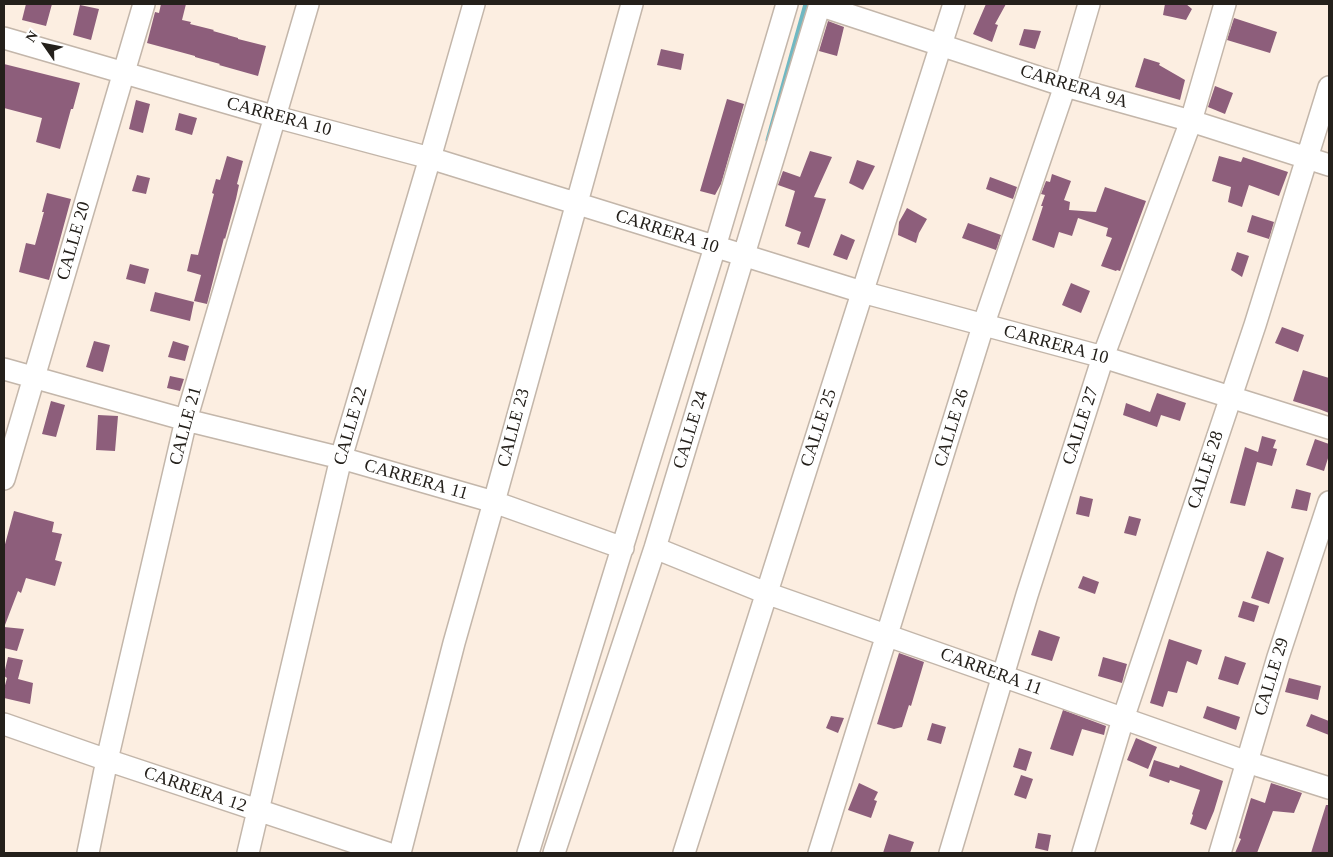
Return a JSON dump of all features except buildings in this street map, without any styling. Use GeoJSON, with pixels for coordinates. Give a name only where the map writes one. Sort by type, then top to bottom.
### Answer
{"type":"FeatureCollection","features":[{"type":"Feature","properties":{"kind":"street","name":"CALLE 20"},"geometry":{"type":"LineString","coordinates":[[4,479],[144,4]]}},
{"type":"Feature","properties":{"kind":"street","name":"CALLE 21"},"geometry":{"type":"LineString","coordinates":[[88,853],[106,760],[186,420],[308,4]]}},
{"type":"Feature","properties":{"kind":"street","name":"CALLE 22"},"geometry":{"type":"LineString","coordinates":[[248,853],[341,458],[474,4]]}},
{"type":"Feature","properties":{"kind":"street","name":"CALLE 23"},"geometry":{"type":"LineString","coordinates":[[400,853],[454,643],[632,4]]}},
{"type":"Feature","properties":{"kind":"street","name":"CALLE 24"},"geometry":{"type":"LineString","coordinates":[[528,853],[717,247],[786,4]]}},
{"type":"Feature","properties":{"kind":"street","name":"CALLE 24"},"geometry":{"type":"LineString","coordinates":[[554,853],[655,548],[820,4]]}},
{"type":"Feature","properties":{"kind":"street","name":"CARRERA 9A"},"geometry":{"type":"LineString","coordinates":[[820,4],[1065,86],[1191,121],[1329,165]]}},
{"type":"Feature","properties":{"kind":"street","name":"CALLE 25"},"geometry":{"type":"LineString","coordinates":[[684,853],[954,4]]}},
{"type":"Feature","properties":{"kind":"street","name":"CALLE 26"},"geometry":{"type":"LineString","coordinates":[[819,853],[983,326],[1065,86],[1089,4]]}},
{"type":"Feature","properties":{"kind":"street","name":"CALLE 27"},"geometry":{"type":"LineString","coordinates":[[950,853],[1027,595],[1103,358],[1191,121],[1225,4]]}},
{"type":"Feature","properties":{"kind":"street","name":"CARRERA 10"},"geometry":{"type":"LineString","coordinates":[[4,38],[276,117],[430,158],[742,256],[862,292],[1103,358],[1329,428]]}},
{"type":"Feature","properties":{"kind":"street","name":"CALLE 28"},"geometry":{"type":"LineString","coordinates":[[1083,853],[1123,719],[1254,325],[1329,87]]}},
{"type":"Feature","properties":{"kind":"street","name":"CARRERA 11"},"geometry":{"type":"LineString","coordinates":[[4,369],[186,420],[341,458],[494,502],[622,548]]}},
{"type":"Feature","properties":{"kind":"street","name":"CALLE 29"},"geometry":{"type":"LineString","coordinates":[[1220,853],[1278,657],[1329,502]]}},
{"type":"Feature","properties":{"kind":"street","name":"CARRERA 11"},"geometry":{"type":"LineString","coordinates":[[655,548],[766,593],[1247,762],[1329,788]]}},
{"type":"Feature","properties":{"kind":"street","name":"CARRERA 12"},"geometry":{"type":"LineString","coordinates":[[4,724],[257,811],[387,853]]}},
{"type":"Feature","properties":{"kind":"waterway"},"geometry":{"type":"LineString","coordinates":[[768,140],[806,4]]}}]}
